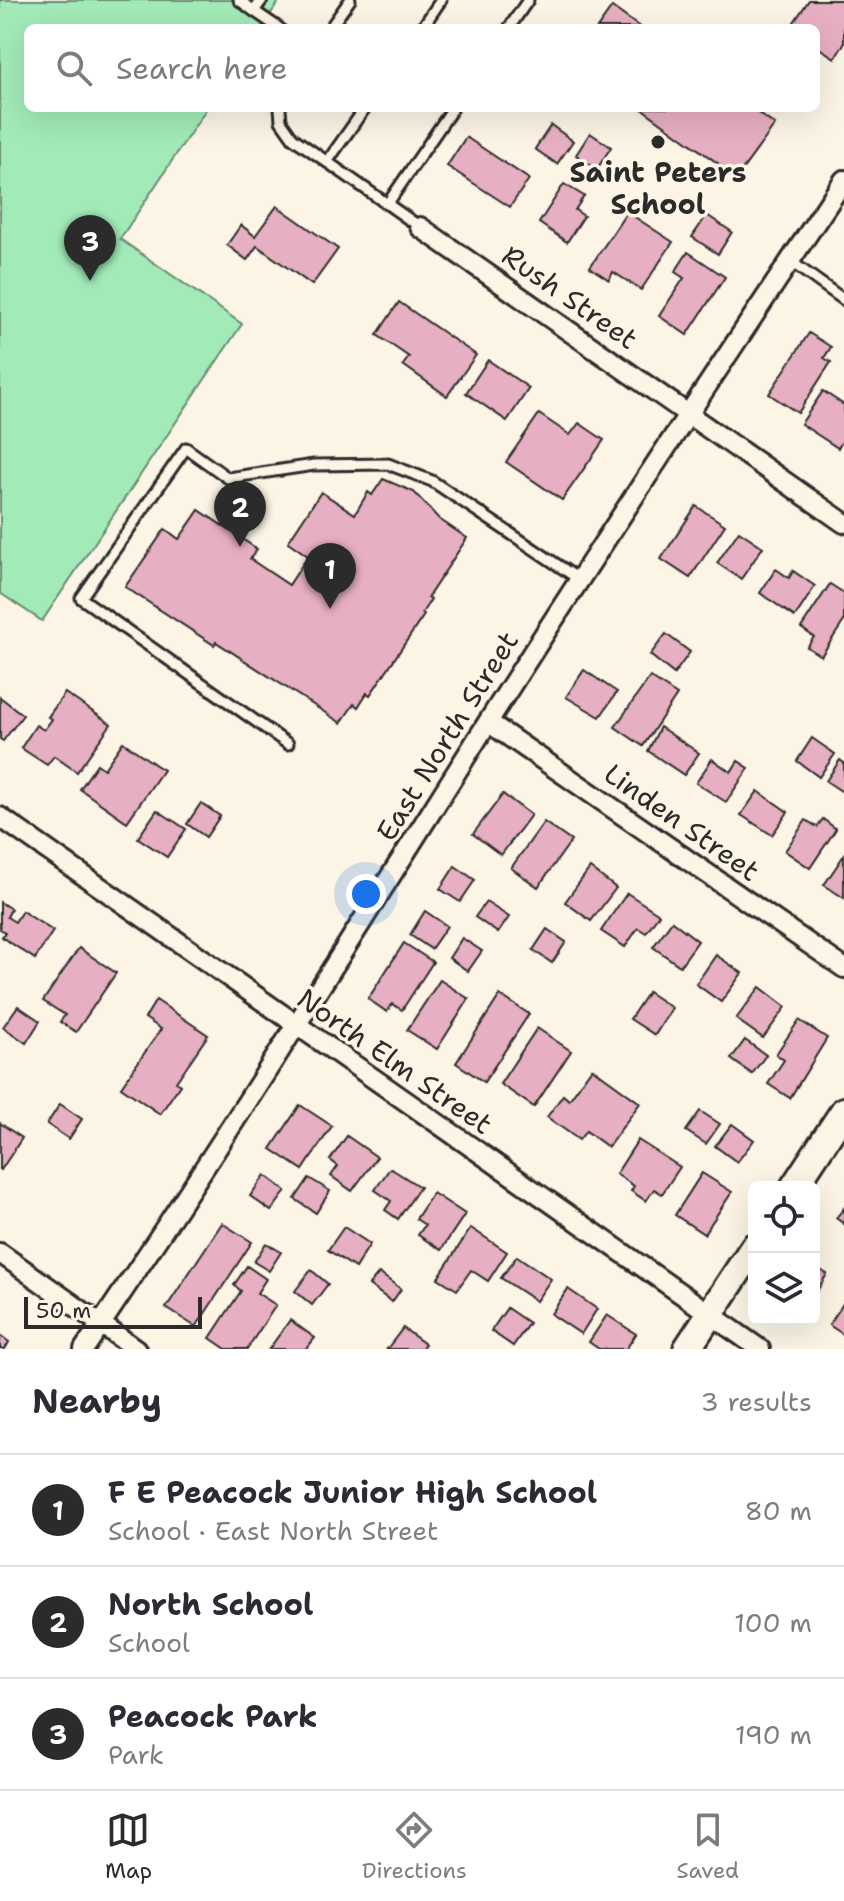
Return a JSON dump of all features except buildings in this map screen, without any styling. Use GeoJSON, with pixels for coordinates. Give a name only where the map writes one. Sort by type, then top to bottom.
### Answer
{"type":"FeatureCollection","features":[{"type":"Feature","properties":{"kind":"street","name":"East North Street"},"geometry":{"type":"LineString","coordinates":[[84,1349],[296,1026],[580,580],[844,180]]}},
{"type":"Feature","properties":{"kind":"street","name":"Rush Street"},"geometry":{"type":"LineString","coordinates":[[420,227],[844,523]]}},
{"type":"Feature","properties":{"kind":"street","name":"Linden Street"},"geometry":{"type":"LineString","coordinates":[[488,722],[844,968]]}},
{"type":"Feature","properties":{"kind":"street","name":"North Elm Street"},"geometry":{"type":"LineString","coordinates":[[0,817],[760,1349]]}},
{"type":"Feature","properties":{"kind":"street"},"geometry":{"type":"LineString","coordinates":[[798,1181],[844,1111]]}},
{"type":"Feature","properties":{"kind":"street"},"geometry":{"type":"LineString","coordinates":[[0,1253],[136,1349]]}},
{"type":"Feature","properties":{"kind":"street"},"geometry":{"type":"LineString","coordinates":[[687,1349],[750,1253]]}},
{"type":"Feature","properties":{"kind":"lane"},"geometry":{"type":"LineString","coordinates":[[239,0],[273,24]]}},
{"type":"Feature","properties":{"kind":"lane"},"geometry":{"type":"LineString","coordinates":[[254,11],[262,0]]}},
{"type":"Feature","properties":{"kind":"lane"},"geometry":{"type":"LineString","coordinates":[[333,24],[350,0]]}},
{"type":"Feature","properties":{"kind":"lane"},"geometry":{"type":"LineString","coordinates":[[425,24],[441,0]]}},
{"type":"Feature","properties":{"kind":"lane"},"geometry":{"type":"LineString","coordinates":[[512,24],[528,0]]}},
{"type":"Feature","properties":{"kind":"lane"},"geometry":{"type":"LineString","coordinates":[[280,112],[281,121],[293,138],[420,227]]}},
{"type":"Feature","properties":{"kind":"lane"},"geometry":{"type":"LineString","coordinates":[[327,162],[362,112]]}},
{"type":"Feature","properties":{"kind":"lane"},"geometry":{"type":"LineString","coordinates":[[388,203],[450,112]]}},
{"type":"Feature","properties":{"kind":"lane"},"geometry":{"type":"LineString","coordinates":[[790,261],[844,300]]}},
{"type":"Feature","properties":{"kind":"lane"},"geometry":{"type":"LineString","coordinates":[[288,744],[81,598],[186,448],[228,478],[314,465],[388,464],[432,481],[580,580]]}},
{"type":"Feature","properties":{"kind":"green space"},"geometry":{"type":"Polygon","coordinates":[[[0,0],[280,0],[264,24],[24,24],[24,112],[204,112],[120,239],[242,324],[42,621],[0,593],[0,0]]]}},
{"type":"Feature","properties":{"kind":"place","name":"Saint Peters School"},"geometry":{"type":"Point","coordinates":[658,142]}},
{"type":"Feature","properties":{"kind":"place","name":"Peacock Park"},"geometry":{"type":"Point","coordinates":[90,281]}},
{"type":"Feature","properties":{"kind":"place","name":"North School"},"geometry":{"type":"Point","coordinates":[240,547]}},
{"type":"Feature","properties":{"kind":"place","name":"F E Peacock Junior High School"},"geometry":{"type":"Point","coordinates":[330,609]}}]}
